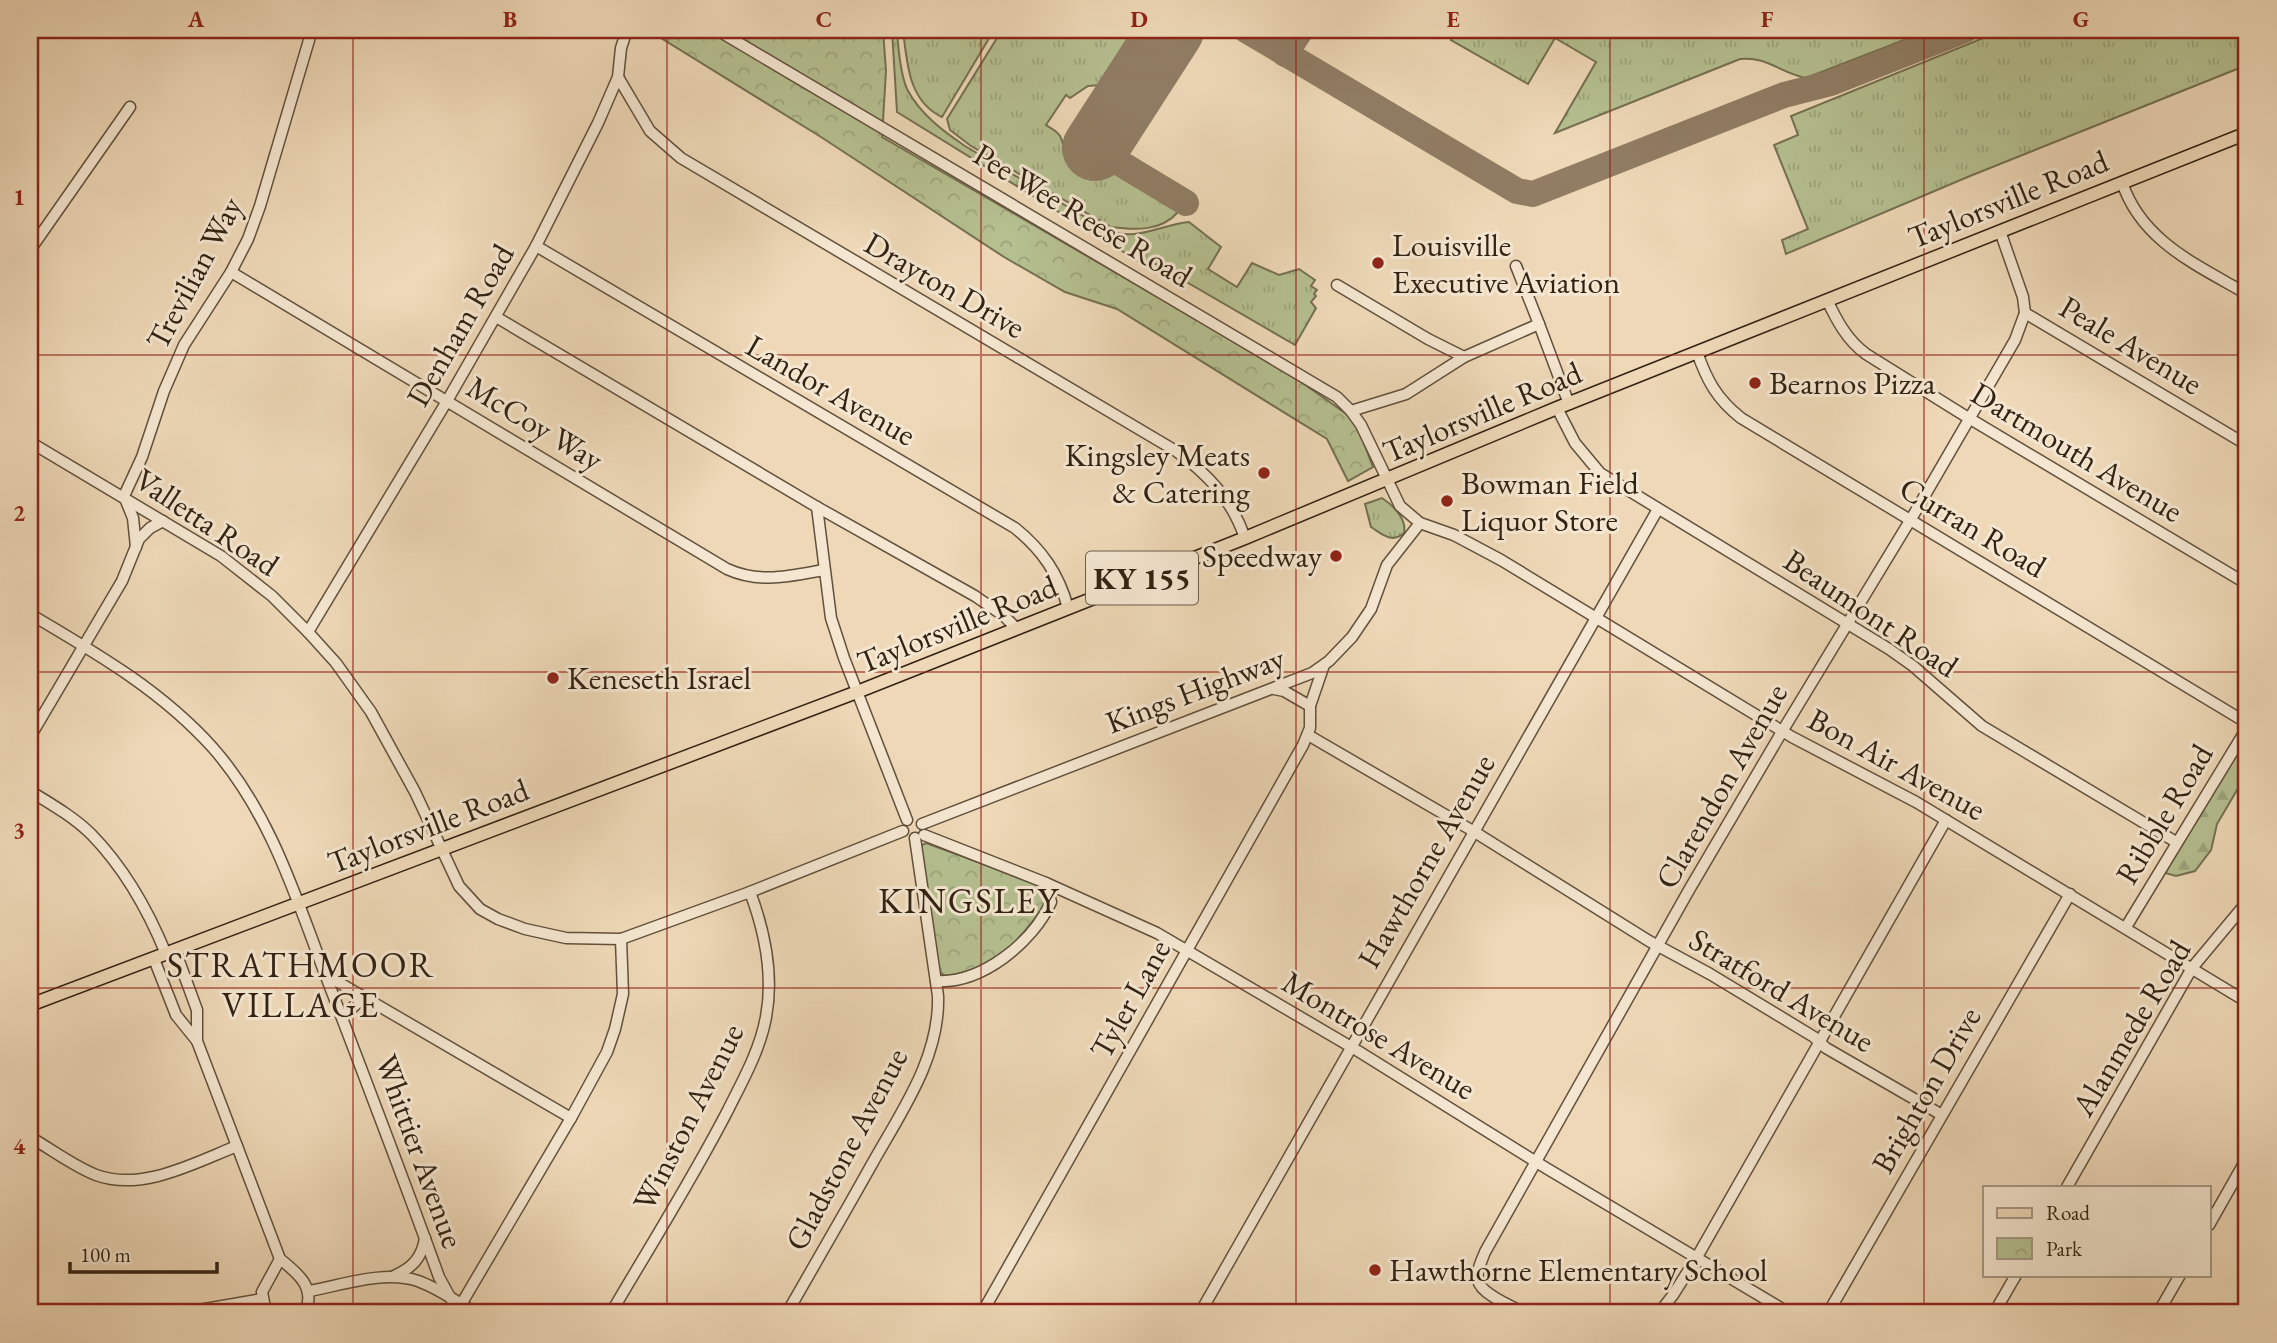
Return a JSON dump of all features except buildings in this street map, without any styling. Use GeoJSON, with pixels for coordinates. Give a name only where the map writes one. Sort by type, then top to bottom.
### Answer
{"type":"FeatureCollection","features":[{"type":"Feature","properties":{"kind":"main road","name":"Taylorsville Road"},"geometry":{"type":"LineString","coordinates":[[30,1005],[858,692],[1245,538],[1563,406],[2247,133]]}},
{"type":"Feature","properties":{"kind":"street","name":"Trevilian Way"},"geometry":{"type":"LineString","coordinates":[[124,496],[142,457],[178,356],[231,272],[247,239],[260,206],[312,30]]}},
{"type":"Feature","properties":{"kind":"street","name":"Denham Road"},"geometry":{"type":"LineString","coordinates":[[308,632],[447,401],[536,246],[618,77],[621,48],[627,30]]}},
{"type":"Feature","properties":{"kind":"street","name":"Pee Wee Reese Road"},"geometry":{"type":"LineString","coordinates":[[717,30],[1337,397],[1361,425],[1388,479]]}},
{"type":"Feature","properties":{"kind":"street","name":"Drayton Drive"},"geometry":{"type":"LineString","coordinates":[[618,77],[650,131],[681,158],[1198,466],[1223,495],[1237,517],[1245,538]]}},
{"type":"Feature","properties":{"kind":"street"},"geometry":{"type":"LineString","coordinates":[[30,250],[130,107]]}},
{"type":"Feature","properties":{"kind":"street"},"geometry":{"type":"LineString","coordinates":[[2122,182],[2130,203],[2142,222],[2161,242],[2247,295]]}},
{"type":"Feature","properties":{"kind":"street","name":"Peale Avenue"},"geometry":{"type":"LineString","coordinates":[[2000,231],[2023,297],[2025,313],[2247,445]]}},
{"type":"Feature","properties":{"kind":"street","name":"Landor Avenue"},"geometry":{"type":"LineString","coordinates":[[536,246],[1015,528],[1047,559],[1068,608]]}},
{"type":"Feature","properties":{"kind":"street","name":"Beaumont Road"},"geometry":{"type":"LineString","coordinates":[[1516,266],[1539,324],[1572,439],[1593,467],[1612,482],[1847,623],[1913,666],[1982,726],[2176,842]]}},
{"type":"Feature","properties":{"kind":"street","name":"McCoy Way"},"geometry":{"type":"LineString","coordinates":[[231,272],[736,573],[763,579],[824,570]]}},
{"type":"Feature","properties":{"kind":"street"},"geometry":{"type":"LineString","coordinates":[[1338,285],[1421,335],[1464,357]]}},
{"type":"Feature","properties":{"kind":"street","name":"Dartmouth Avenue"},"geometry":{"type":"LineString","coordinates":[[1828,300],[1844,332],[1856,346],[1969,419],[2247,584]]}},
{"type":"Feature","properties":{"kind":"street","name":"Clarendon Avenue"},"geometry":{"type":"LineString","coordinates":[[1525,1313],[1483,1290],[1477,1277],[1485,1252],[1783,730],[2002,366],[2025,313]]}},
{"type":"Feature","properties":{"kind":"street"},"geometry":{"type":"LineString","coordinates":[[496,317],[817,508],[975,596],[1016,628]]}},
{"type":"Feature","properties":{"kind":"street"},"geometry":{"type":"LineString","coordinates":[[1351,411],[1406,394],[1464,357],[1539,324]]}},
{"type":"Feature","properties":{"kind":"street","name":"Curran Road"},"geometry":{"type":"LineString","coordinates":[[1698,352],[1708,382],[1727,407],[1741,418],[2247,726]]}},
{"type":"Feature","properties":{"kind":"street","name":"Valletta Road"},"geometry":{"type":"LineString","coordinates":[[30,442],[194,538],[272,596],[336,663],[371,712],[415,792],[441,850]]}},
{"type":"Feature","properties":{"kind":"street","name":"Bon Air Avenue"},"geometry":{"type":"LineString","coordinates":[[1388,479],[1400,506],[1420,523],[1465,540],[1783,730],[1946,820],[2247,1002]]}},
{"type":"Feature","properties":{"kind":"street"},"geometry":{"type":"LineString","coordinates":[[124,496],[133,518],[136,547]]}},
{"type":"Feature","properties":{"kind":"street"},"geometry":{"type":"LineString","coordinates":[[817,508],[831,618],[907,820],[920,832]]}},
{"type":"Feature","properties":{"kind":"street","name":"Hawthorne Avenue"},"geometry":{"type":"LineString","coordinates":[[1200,1313],[1658,509]]}},
{"type":"Feature","properties":{"kind":"street"},"geometry":{"type":"LineString","coordinates":[[30,737],[122,581],[144,533],[163,521]]}},
{"type":"Feature","properties":{"kind":"street","name":"Kings Highway"},"geometry":{"type":"LineString","coordinates":[[920,832],[1311,673],[1342,649],[1362,623],[1377,597],[1387,565],[1420,523]]}},
{"type":"Feature","properties":{"kind":"street","name":"Whittier Avenue"},"geometry":{"type":"LineString","coordinates":[[30,614],[113,663],[171,705],[220,756],[259,811],[299,903],[439,1277],[456,1306]]}},
{"type":"Feature","properties":{"kind":"street","name":"Tyler Lane"},"geometry":{"type":"LineString","coordinates":[[982,1313],[1308,735],[1310,706],[1324,664]]}},
{"type":"Feature","properties":{"kind":"street"},"geometry":{"type":"LineString","coordinates":[[1271,689],[1284,691],[1310,706]]}},
{"type":"Feature","properties":{"kind":"street","name":"Ribble Road"},"geometry":{"type":"LineString","coordinates":[[2126,927],[2247,726]]}},
{"type":"Feature","properties":{"kind":"street","name":"Stratford Avenue"},"geometry":{"type":"LineString","coordinates":[[1308,735],[1474,831],[1819,1041],[1826,1048],[1942,1115]]}},
{"type":"Feature","properties":{"kind":"street"},"geometry":{"type":"LineString","coordinates":[[30,791],[91,834],[124,874],[148,913],[165,954],[197,1010],[197,1041]]}},
{"type":"Feature","properties":{"kind":"street"},"geometry":{"type":"LineString","coordinates":[[903,831],[902,826],[907,820]]}},
{"type":"Feature","properties":{"kind":"street"},"geometry":{"type":"LineString","coordinates":[[1659,1313],[1697,1257],[1946,820]]}},
{"type":"Feature","properties":{"kind":"street"},"geometry":{"type":"LineString","coordinates":[[441,850],[466,895],[480,909],[498,919],[525,929],[566,938],[621,939],[750,892],[903,831],[920,832]]}},
{"type":"Feature","properties":{"kind":"street","name":"Montrose Avenue"},"geometry":{"type":"LineString","coordinates":[[920,832],[1071,893],[1157,933],[1789,1313]]}},
{"type":"Feature","properties":{"kind":"street","name":"Gladstone Avenue"},"geometry":{"type":"LineString","coordinates":[[787,1313],[918,1080],[934,1036],[938,1012],[936,981],[920,832]]}},
{"type":"Feature","properties":{"kind":"street"},"geometry":{"type":"LineString","coordinates":[[1046,883],[1051,902]]}},
{"type":"Feature","properties":{"kind":"street","name":"Winston Avenue"},"geometry":{"type":"LineString","coordinates":[[611,1313],[711,1143],[748,1071],[762,1035],[766,1015],[768,968],[762,926],[750,892]]}},
{"type":"Feature","properties":{"kind":"street"},"geometry":{"type":"LineString","coordinates":[[936,981],[965,977],[1007,955],[1032,933],[1051,902],[1071,893]]}},
{"type":"Feature","properties":{"kind":"street","name":"Brighton Drive"},"geometry":{"type":"LineString","coordinates":[[1829,1313],[2070,894]]}},
{"type":"Feature","properties":{"kind":"street","name":"Alanmede Road"},"geometry":{"type":"LineString","coordinates":[[2068,1186],[2192,968],[2247,902]]}},
{"type":"Feature","properties":{"kind":"street"},"geometry":{"type":"LineString","coordinates":[[456,1306],[595,1074],[615,1029],[623,994],[621,939]]}},
{"type":"Feature","properties":{"kind":"street"},"geometry":{"type":"LineString","coordinates":[[165,954],[175,1012],[197,1041],[281,1259],[298,1273],[309,1291],[309,1304],[305,1313]]}},
{"type":"Feature","properties":{"kind":"street"},"geometry":{"type":"LineString","coordinates":[[326,975],[571,1118]]}},
{"type":"Feature","properties":{"kind":"street"},"geometry":{"type":"LineString","coordinates":[[342,1017],[363,998]]}},
{"type":"Feature","properties":{"kind":"street"},"geometry":{"type":"LineString","coordinates":[[30,1137],[97,1175],[123,1180],[159,1175],[237,1146]]}},
{"type":"Feature","properties":{"kind":"street"},"geometry":{"type":"LineString","coordinates":[[2210,1223],[2247,1158]]}},
{"type":"Feature","properties":{"kind":"street"},"geometry":{"type":"LineString","coordinates":[[309,1291],[394,1276],[406,1271],[415,1263],[423,1249],[425,1238]]}},
{"type":"Feature","properties":{"kind":"street"},"geometry":{"type":"LineString","coordinates":[[266,1313],[262,1299],[264,1286],[281,1259]]}},
{"type":"Feature","properties":{"kind":"street"},"geometry":{"type":"LineString","coordinates":[[394,1276],[416,1281],[456,1306],[475,1313]]}},
{"type":"Feature","properties":{"kind":"street"},"geometry":{"type":"LineString","coordinates":[[1994,1313],[2015,1276]]}},
{"type":"Feature","properties":{"kind":"street"},"geometry":{"type":"LineString","coordinates":[[2158,1313],[2179,1276]]}},
{"type":"Feature","properties":{"kind":"street"},"geometry":{"type":"LineString","coordinates":[[182,1313],[262,1299]]}},
{"type":"Feature","properties":{"kind":"green space"},"geometry":{"type":"Polygon","coordinates":[[[648,30],[883,30],[886,71],[882,137],[1287,372],[1355,420],[1373,467],[1348,481],[1327,439],[1117,309],[1065,292],[1004,257],[821,137],[648,30]]]}},
{"type":"Feature","properties":{"kind":"green space"},"geometry":{"type":"Polygon","coordinates":[[[892,30],[897,30],[901,68],[907,89],[918,106],[933,121],[965,146],[1107,230],[1138,234],[1189,222],[1221,247],[1208,269],[1237,287],[1252,263],[1279,275],[1299,269],[1315,280],[1311,286],[1317,290],[1314,294],[1316,296],[1311,302],[1316,308],[1295,345],[1152,262],[1148,267],[897,112],[892,30]]]}},
{"type":"Feature","properties":{"kind":"green space"},"geometry":{"type":"Polygon","coordinates":[[[903,30],[994,30],[942,117],[922,101],[911,80],[903,30]]]}},
{"type":"Feature","properties":{"kind":"green space"},"geometry":{"type":"Polygon","coordinates":[[[1002,30],[1147,30],[1113,84],[1088,86],[1070,98],[1066,95],[1046,125],[1059,134],[1066,152],[1076,163],[1095,172],[1117,172],[1174,207],[1178,212],[1171,219],[1147,228],[1111,227],[971,146],[950,130],[947,119],[1002,30]]]}},
{"type":"Feature","properties":{"kind":"green space"},"geometry":{"type":"Polygon","coordinates":[[[1456,30],[1930,30],[1806,78],[1766,62],[1740,59],[1555,133],[1596,62],[1555,38],[1528,84],[1451,40],[1456,30]]]}},
{"type":"Feature","properties":{"kind":"green space"},"geometry":{"type":"Polygon","coordinates":[[[2003,30],[2247,30],[2247,65],[1970,176],[1786,254],[1782,240],[1808,229],[1774,145],[1798,135],[1791,116],[2003,30]]]}},
{"type":"Feature","properties":{"kind":"green space"},"geometry":{"type":"Polygon","coordinates":[[[1382,498],[1395,508],[1403,523],[1404,533],[1395,538],[1387,537],[1371,527],[1365,504],[1382,498]]]}},
{"type":"Feature","properties":{"kind":"green space"},"geometry":{"type":"Polygon","coordinates":[[[2247,736],[2247,773],[2217,824],[2211,850],[2195,871],[2176,876],[2165,873],[2247,736]]]}},
{"type":"Feature","properties":{"kind":"green space"},"geometry":{"type":"Polygon","coordinates":[[[926,843],[1040,885],[1043,890],[1045,905],[1025,932],[991,961],[963,973],[945,976],[939,971],[921,850],[926,843]]]}},
{"type":"Feature","properties":{"kind":"taxiway"},"geometry":{"type":"LineString","coordinates":[[1246,30],[1517,191],[1533,194],[1784,95],[1831,83],[1965,30]]}},
{"type":"Feature","properties":{"kind":"taxiway"},"geometry":{"type":"LineString","coordinates":[[1285,54],[1301,30]]}},
{"type":"Feature","properties":{"kind":"taxiway"},"geometry":{"type":"LineString","coordinates":[[1095,148],[1186,203]]}},
{"type":"Feature","properties":{"kind":"runway"},"geometry":{"type":"LineString","coordinates":[[1095,148],[1171,30]]}},
{"type":"Feature","properties":{"kind":"place","name":"Louisville Executive Aviation"},"geometry":{"type":"Point","coordinates":[1378,263]}},
{"type":"Feature","properties":{"kind":"place","name":"Bearnos Pizza"},"geometry":{"type":"Point","coordinates":[1755,383]}},
{"type":"Feature","properties":{"kind":"place","name":"Kingsley Meats & Catering"},"geometry":{"type":"Point","coordinates":[1264,473]}},
{"type":"Feature","properties":{"kind":"place","name":"Bowman Field Liquor Store"},"geometry":{"type":"Point","coordinates":[1447,501]}},
{"type":"Feature","properties":{"kind":"place","name":"Speedway"},"geometry":{"type":"Point","coordinates":[1336,556]}},
{"type":"Feature","properties":{"kind":"place","name":"Keneseth Israel"},"geometry":{"type":"Point","coordinates":[553,678]}},
{"type":"Feature","properties":{"kind":"place","name":"Hawthorne Elementary School"},"geometry":{"type":"Point","coordinates":[1375,1270]}},
{"type":"Feature","properties":{"kind":"district","name":"KINGSLEY"},"geometry":{"type":"Point","coordinates":[969,900]}},
{"type":"Feature","properties":{"kind":"district","name":"STRATHMOOR VILLAGE"},"geometry":{"type":"Point","coordinates":[301,984]}}]}
